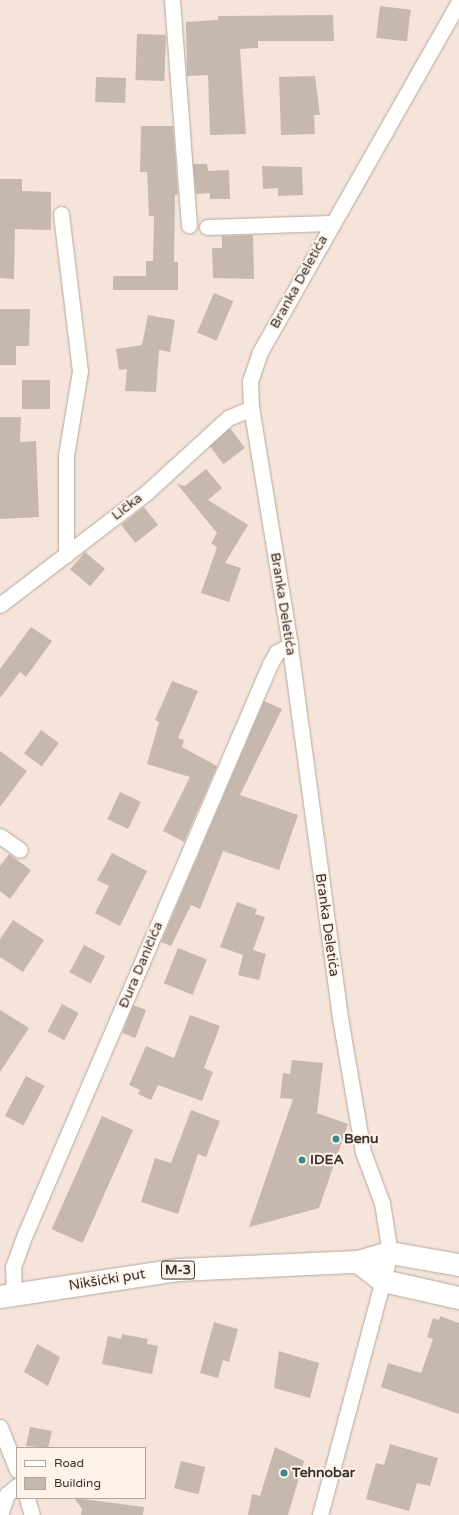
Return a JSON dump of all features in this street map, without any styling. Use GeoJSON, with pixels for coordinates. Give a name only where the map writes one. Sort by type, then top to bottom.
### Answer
{"type":"FeatureCollection","features":[{"type":"Feature","properties":{"kind":"main road","name":"Nikšićki put"},"geometry":{"type":"LineString","coordinates":[[7,1296],[179,1270],[358,1262],[390,1253],[459,1265]]}},
{"type":"Feature","properties":{"kind":"main road"},"geometry":{"type":"LineString","coordinates":[[358,1262],[383,1281],[459,1298]]}},
{"type":"Feature","properties":{"kind":"street"},"geometry":{"type":"LineString","coordinates":[[172,0],[189,225]]}},
{"type":"Feature","properties":{"kind":"street","name":"Branka Deletića"},"geometry":{"type":"LineString","coordinates":[[390,1253],[382,1203],[363,1152],[341,1024],[290,645],[251,408],[250,381],[257,358],[454,2]]}},
{"type":"Feature","properties":{"kind":"street"},"geometry":{"type":"LineString","coordinates":[[61,214],[80,371],[66,456],[63,497],[66,555]]}},
{"type":"Feature","properties":{"kind":"street"},"geometry":{"type":"LineString","coordinates":[[207,227],[331,223]]}},
{"type":"Feature","properties":{"kind":"street","name":"Lička"},"geometry":{"type":"LineString","coordinates":[[0,605],[147,492],[228,418],[251,408]]}},
{"type":"Feature","properties":{"kind":"street","name":"Đura Daničića"},"geometry":{"type":"LineString","coordinates":[[7,1296],[13,1268],[26,1232],[270,664],[278,652],[290,645]]}},
{"type":"Feature","properties":{"kind":"street"},"geometry":{"type":"LineString","coordinates":[[0,836],[20,850]]}},
{"type":"Feature","properties":{"kind":"street"},"geometry":{"type":"LineString","coordinates":[[320,1515],[390,1253]]}},
{"type":"Feature","properties":{"kind":"street"},"geometry":{"type":"LineString","coordinates":[[0,1427],[16,1467]]}},
{"type":"Feature","properties":{"kind":"street"},"geometry":{"type":"LineString","coordinates":[[0,1515],[7,1494],[16,1487]]}},
{"type":"Feature","properties":{"kind":"street"},"geometry":{"type":"LineString","coordinates":[[27,1499],[32,1515]]}},
{"type":"Feature","properties":{"kind":"building"},"geometry":{"type":"Polygon","coordinates":[[[380,6],[411,10],[407,42],[376,38],[380,6]]]}},
{"type":"Feature","properties":{"kind":"building"},"geometry":{"type":"Polygon","coordinates":[[[333,15],[334,41],[258,41],[258,48],[240,49],[246,134],[210,135],[208,75],[187,76],[186,22],[218,20],[218,16],[333,15]]]}},
{"type":"Feature","properties":{"kind":"building"},"geometry":{"type":"Polygon","coordinates":[[[137,34],[166,35],[164,81],[135,80],[137,34]]]}},
{"type":"Feature","properties":{"kind":"building"},"geometry":{"type":"Polygon","coordinates":[[[315,76],[320,115],[314,115],[315,134],[281,135],[279,77],[315,76]]]}},
{"type":"Feature","properties":{"kind":"building"},"geometry":{"type":"Polygon","coordinates":[[[96,77],[126,78],[125,103],[95,102],[96,77]]]}},
{"type":"Feature","properties":{"kind":"building"},"geometry":{"type":"Polygon","coordinates":[[[141,126],[173,126],[178,194],[175,195],[174,262],[178,262],[178,290],[113,290],[113,276],[146,276],[146,261],[153,261],[154,216],[149,216],[147,172],[140,172],[141,126]]]}},
{"type":"Feature","properties":{"kind":"building"},"geometry":{"type":"Polygon","coordinates":[[[193,164],[207,164],[208,171],[229,170],[230,199],[210,199],[210,193],[196,194],[193,164]]]}},
{"type":"Feature","properties":{"kind":"building"},"geometry":{"type":"Polygon","coordinates":[[[262,166],[302,167],[303,195],[278,196],[278,188],[263,189],[262,166]]]}},
{"type":"Feature","properties":{"kind":"building"},"geometry":{"type":"Polygon","coordinates":[[[0,179],[22,179],[22,191],[51,192],[51,230],[15,229],[14,279],[0,278],[0,179]]]}},
{"type":"Feature","properties":{"kind":"building"},"geometry":{"type":"Polygon","coordinates":[[[253,235],[254,279],[213,278],[212,248],[222,248],[222,236],[253,235]]]}},
{"type":"Feature","properties":{"kind":"building"},"geometry":{"type":"Polygon","coordinates":[[[214,293],[233,301],[217,341],[197,333],[214,293]]]}},
{"type":"Feature","properties":{"kind":"building"},"geometry":{"type":"Polygon","coordinates":[[[0,309],[30,309],[29,346],[16,346],[16,365],[0,365],[0,309]]]}},
{"type":"Feature","properties":{"kind":"building"},"geometry":{"type":"Polygon","coordinates":[[[148,315],[175,320],[170,352],[159,350],[156,392],[125,391],[127,369],[119,370],[116,349],[142,345],[148,315]]]}},
{"type":"Feature","properties":{"kind":"building"},"geometry":{"type":"Polygon","coordinates":[[[22,380],[50,380],[50,409],[22,409],[22,380]]]}},
{"type":"Feature","properties":{"kind":"building"},"geometry":{"type":"Polygon","coordinates":[[[0,417],[21,417],[20,442],[36,441],[39,517],[0,519],[0,417]]]}},
{"type":"Feature","properties":{"kind":"building"},"geometry":{"type":"Polygon","coordinates":[[[230,428],[245,448],[223,464],[208,444],[230,428]]]}},
{"type":"Feature","properties":{"kind":"building"},"geometry":{"type":"Polygon","coordinates":[[[206,469],[222,488],[208,500],[248,525],[225,563],[241,568],[229,602],[201,593],[217,547],[211,543],[217,533],[177,484],[185,486],[206,469]]]}},
{"type":"Feature","properties":{"kind":"building"},"geometry":{"type":"Polygon","coordinates":[[[144,507],[158,525],[135,543],[121,525],[144,507]]]}},
{"type":"Feature","properties":{"kind":"building"},"geometry":{"type":"Polygon","coordinates":[[[85,552],[105,569],[90,586],[70,570],[85,552]]]}},
{"type":"Feature","properties":{"kind":"building"},"geometry":{"type":"Polygon","coordinates":[[[31,627],[52,641],[26,677],[20,672],[0,698],[0,669],[31,627]]]}},
{"type":"Feature","properties":{"kind":"building"},"geometry":{"type":"Polygon","coordinates":[[[172,681],[198,691],[178,738],[184,740],[182,747],[217,766],[184,842],[163,831],[190,777],[147,764],[159,722],[155,720],[172,681]]]}},
{"type":"Feature","properties":{"kind":"building"},"geometry":{"type":"Polygon","coordinates":[[[264,701],[282,709],[240,795],[298,815],[279,870],[223,851],[200,909],[191,905],[171,946],[161,942],[264,701]]]}},
{"type":"Feature","properties":{"kind":"building"},"geometry":{"type":"Polygon","coordinates":[[[41,730],[59,743],[42,766],[24,753],[41,730]]]}},
{"type":"Feature","properties":{"kind":"building"},"geometry":{"type":"Polygon","coordinates":[[[0,751],[27,771],[0,807],[0,751]]]}},
{"type":"Feature","properties":{"kind":"building"},"geometry":{"type":"Polygon","coordinates":[[[120,792],[141,802],[128,829],[107,819],[120,792]]]}},
{"type":"Feature","properties":{"kind":"building"},"geometry":{"type":"Polygon","coordinates":[[[112,853],[147,871],[120,926],[95,913],[109,886],[97,880],[112,853]]]}},
{"type":"Feature","properties":{"kind":"building"},"geometry":{"type":"Polygon","coordinates":[[[9,854],[31,870],[10,899],[0,891],[0,866],[9,854]]]}},
{"type":"Feature","properties":{"kind":"building"},"geometry":{"type":"Polygon","coordinates":[[[237,902],[257,909],[255,914],[265,917],[253,950],[266,954],[259,980],[238,975],[243,955],[220,947],[237,902]]]}},
{"type":"Feature","properties":{"kind":"building"},"geometry":{"type":"Polygon","coordinates":[[[13,920],[44,940],[23,972],[0,957],[0,939],[13,920]]]}},
{"type":"Feature","properties":{"kind":"building"},"geometry":{"type":"Polygon","coordinates":[[[84,945],[105,956],[91,984],[69,972],[84,945]]]}},
{"type":"Feature","properties":{"kind":"building"},"geometry":{"type":"Polygon","coordinates":[[[178,948],[207,960],[193,995],[164,983],[178,948]]]}},
{"type":"Feature","properties":{"kind":"building"},"geometry":{"type":"Polygon","coordinates":[[[62,1004],[79,1013],[64,1040],[47,1031],[62,1004]]]}},
{"type":"Feature","properties":{"kind":"building"},"geometry":{"type":"Polygon","coordinates":[[[133,1005],[146,1010],[135,1038],[122,1033],[133,1005]]]}},
{"type":"Feature","properties":{"kind":"building"},"geometry":{"type":"Polygon","coordinates":[[[0,1010],[29,1028],[0,1072],[0,1010]]]}},
{"type":"Feature","properties":{"kind":"building"},"geometry":{"type":"Polygon","coordinates":[[[190,1015],[220,1026],[204,1068],[213,1072],[202,1101],[158,1085],[151,1100],[138,1094],[140,1090],[129,1085],[146,1046],[174,1058],[190,1015]]]}},
{"type":"Feature","properties":{"kind":"building"},"geometry":{"type":"Polygon","coordinates":[[[292,1060],[323,1063],[317,1113],[348,1124],[319,1208],[249,1227],[293,1099],[280,1098],[283,1073],[290,1074],[292,1060]]]}},
{"type":"Feature","properties":{"kind":"building"},"geometry":{"type":"Polygon","coordinates":[[[26,1076],[45,1086],[23,1126],[5,1116],[26,1076]]]}},
{"type":"Feature","properties":{"kind":"building"},"geometry":{"type":"Polygon","coordinates":[[[191,1110],[220,1121],[206,1157],[198,1154],[178,1214],[141,1202],[155,1158],[171,1163],[191,1110]]]}},
{"type":"Feature","properties":{"kind":"building"},"geometry":{"type":"Polygon","coordinates":[[[102,1116],[133,1130],[83,1243],[52,1229],[102,1116]]]}},
{"type":"Feature","properties":{"kind":"building"},"geometry":{"type":"Polygon","coordinates":[[[440,1316],[459,1323],[459,1414],[381,1387],[388,1363],[421,1373],[433,1339],[427,1337],[433,1318],[439,1320],[440,1316]]]}},
{"type":"Feature","properties":{"kind":"building"},"geometry":{"type":"Polygon","coordinates":[[[214,1322],[238,1329],[229,1362],[223,1360],[218,1378],[200,1373],[214,1322]]]}},
{"type":"Feature","properties":{"kind":"building"},"geometry":{"type":"Polygon","coordinates":[[[122,1334],[148,1339],[147,1344],[158,1346],[152,1374],[102,1364],[108,1336],[121,1339],[122,1334]]]}},
{"type":"Feature","properties":{"kind":"building"},"geometry":{"type":"Polygon","coordinates":[[[37,1344],[60,1357],[48,1386],[24,1372],[37,1344]]]}},
{"type":"Feature","properties":{"kind":"building"},"geometry":{"type":"Polygon","coordinates":[[[279,1351],[319,1363],[310,1398],[274,1388],[279,1351]]]}},
{"type":"Feature","properties":{"kind":"building"},"geometry":{"type":"Polygon","coordinates":[[[30,1427],[52,1431],[48,1447],[26,1446],[30,1427]]]}},
{"type":"Feature","properties":{"kind":"building"},"geometry":{"type":"Polygon","coordinates":[[[390,1444],[438,1458],[430,1486],[417,1483],[409,1511],[366,1499],[376,1463],[384,1465],[390,1444]]]}},
{"type":"Feature","properties":{"kind":"building"},"geometry":{"type":"Polygon","coordinates":[[[275,1447],[304,1461],[288,1515],[248,1515],[252,1494],[260,1496],[275,1447]]]}},
{"type":"Feature","properties":{"kind":"building"},"geometry":{"type":"Polygon","coordinates":[[[181,1461],[205,1467],[198,1494],[174,1488],[181,1461]]]}},
{"type":"Feature","properties":{"kind":"building"},"geometry":{"type":"Polygon","coordinates":[[[75,1499],[144,1507],[143,1515],[81,1515],[82,1509],[75,1499]]]}},
{"type":"Feature","properties":{"kind":"place","name":"Benu"},"geometry":{"type":"Point","coordinates":[336,1139]}},
{"type":"Feature","properties":{"kind":"place","name":"IDEA"},"geometry":{"type":"Point","coordinates":[302,1160]}},
{"type":"Feature","properties":{"kind":"place","name":"Tehnobar"},"geometry":{"type":"Point","coordinates":[284,1473]}}]}
